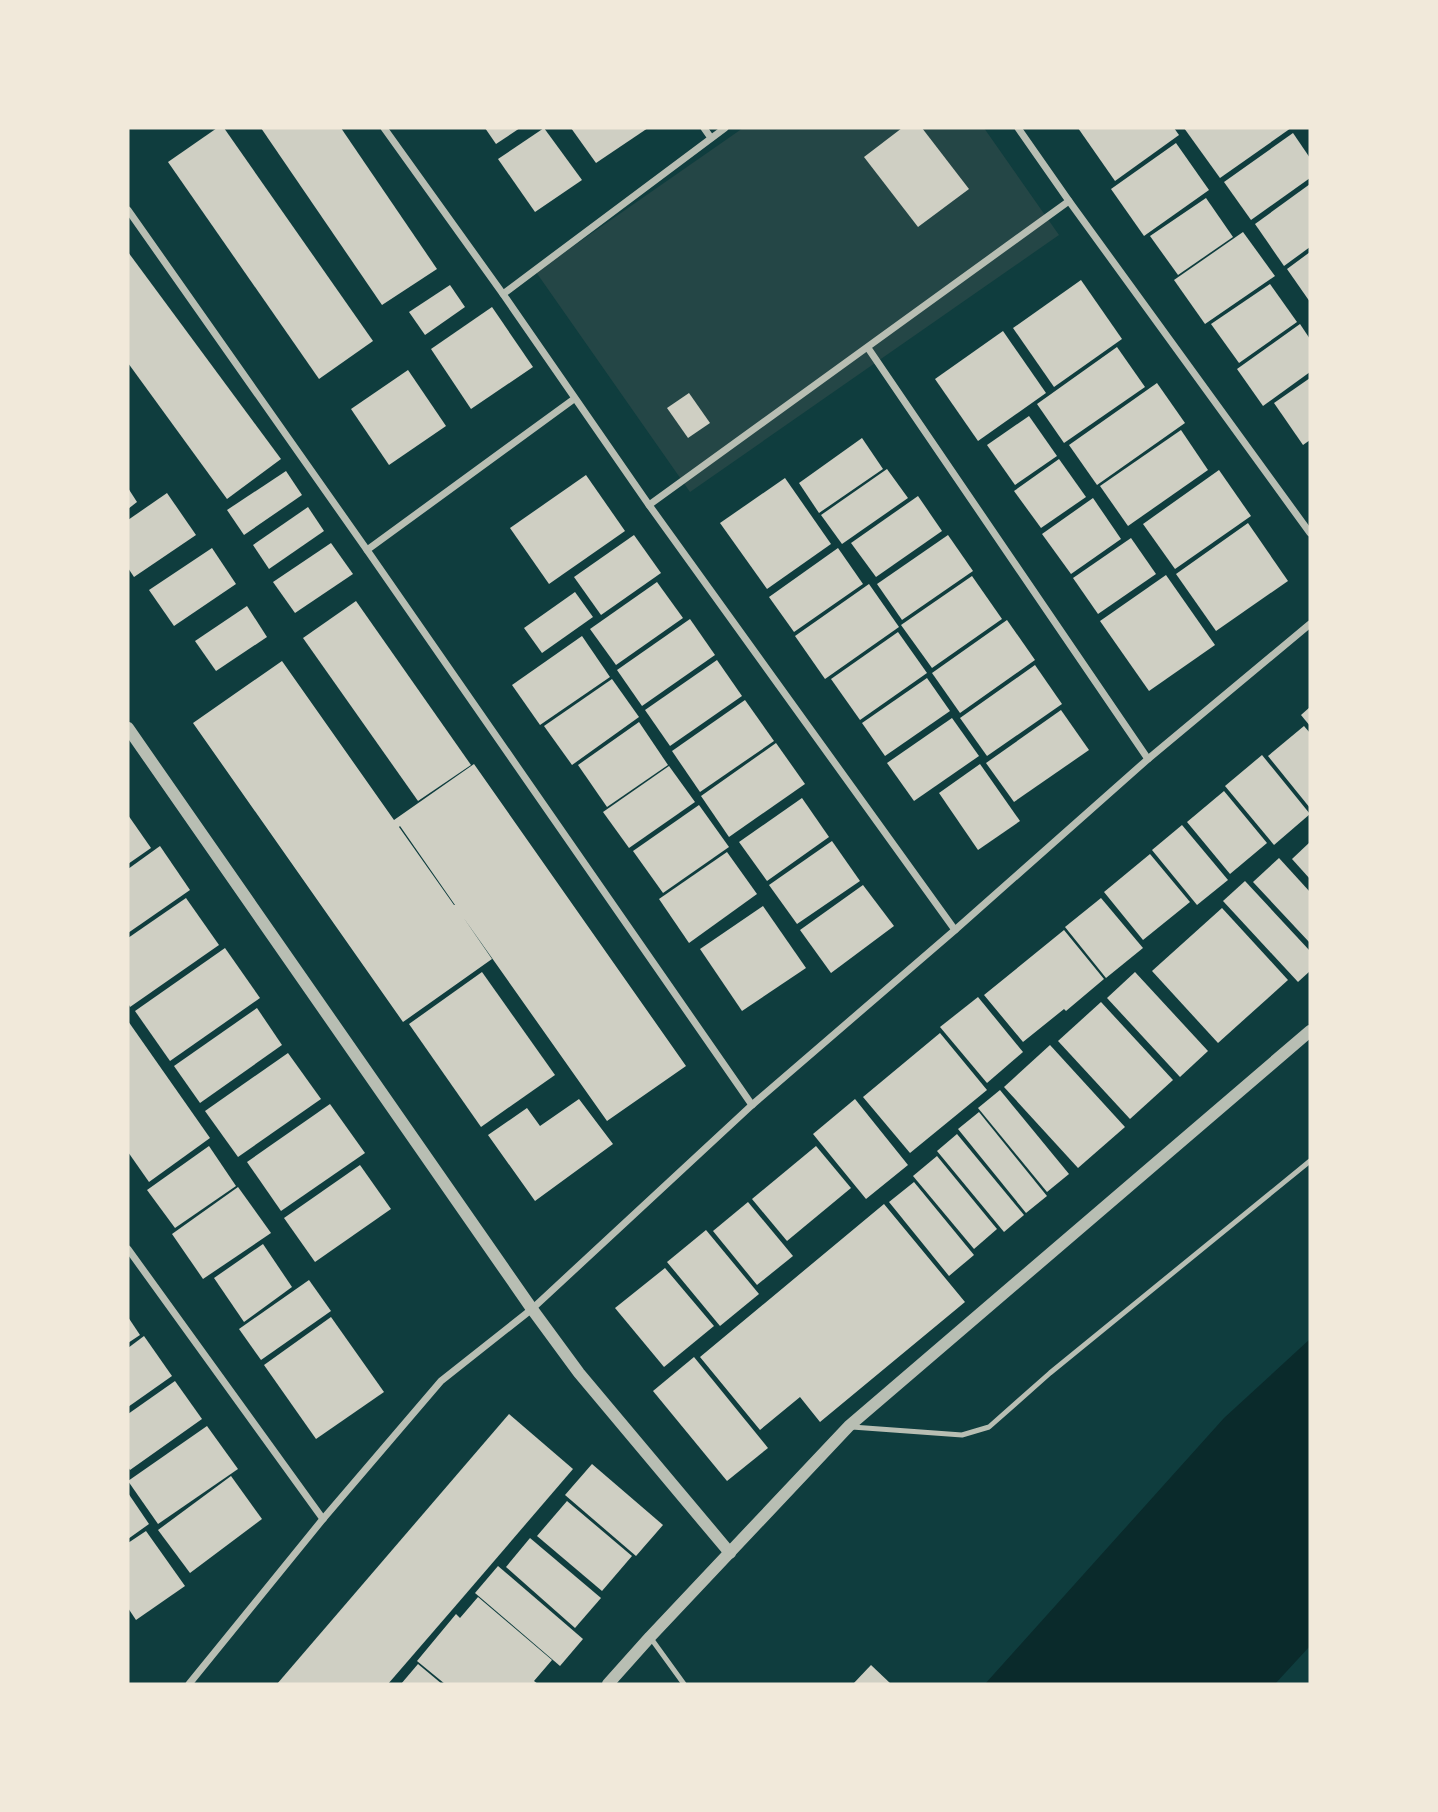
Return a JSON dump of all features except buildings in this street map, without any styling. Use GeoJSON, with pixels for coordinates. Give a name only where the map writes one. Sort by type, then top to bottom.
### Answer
{"type":"FeatureCollection","features":[{"type":"Feature","properties":{"kind":"street"},"geometry":{"type":"LineString","coordinates":[[384,128],[503,293],[649,505],[955,930]]}},
{"type":"Feature","properties":{"kind":"street"},"geometry":{"type":"LineString","coordinates":[[704,128],[711,138]]}},
{"type":"Feature","properties":{"kind":"street"},"geometry":{"type":"LineString","coordinates":[[503,293],[724,128]]}},
{"type":"Feature","properties":{"kind":"street"},"geometry":{"type":"LineString","coordinates":[[1018,128],[1310,533]]}},
{"type":"Feature","properties":{"kind":"street"},"geometry":{"type":"LineString","coordinates":[[649,505],[1069,201]]}},
{"type":"Feature","properties":{"kind":"street"},"geometry":{"type":"LineString","coordinates":[[128,210],[752,1105]]}},
{"type":"Feature","properties":{"kind":"street"},"geometry":{"type":"LineString","coordinates":[[867,348],[1148,759]]}},
{"type":"Feature","properties":{"kind":"street"},"geometry":{"type":"LineString","coordinates":[[367,550],[575,398]]}},
{"type":"Feature","properties":{"kind":"street"},"geometry":{"type":"LineString","coordinates":[[189,1684],[323,1519],[441,1381],[532,1309],[752,1105],[1148,759],[1310,624]]}},
{"type":"Feature","properties":{"kind":"street"},"geometry":{"type":"LineString","coordinates":[[128,728],[532,1309],[579,1373],[730,1553]]}},
{"type":"Feature","properties":{"kind":"street"},"geometry":{"type":"LineString","coordinates":[[608,1684],[849,1426],[1310,1031]]}},
{"type":"Feature","properties":{"kind":"street"},"geometry":{"type":"LineString","coordinates":[[128,1249],[323,1519]]}},
{"type":"Feature","properties":{"kind":"lane"},"geometry":{"type":"LineString","coordinates":[[849,1426],[961,1435],[989,1427],[1050,1373],[1310,1161]]}},
{"type":"Feature","properties":{"kind":"lane"},"geometry":{"type":"LineString","coordinates":[[650,1637],[684,1684]]}},
{"type":"Feature","properties":{"kind":"shaded area"},"geometry":{"type":"Polygon","coordinates":[[[743,128],[984,128],[1059,235],[690,492],[536,272],[743,128]]]}},
{"type":"Feature","properties":{"kind":"shaded area"},"geometry":{"type":"Polygon","coordinates":[[[1310,1339],[1310,1646],[1275,1684],[985,1684],[1224,1418],[1310,1339]]]}}]}
